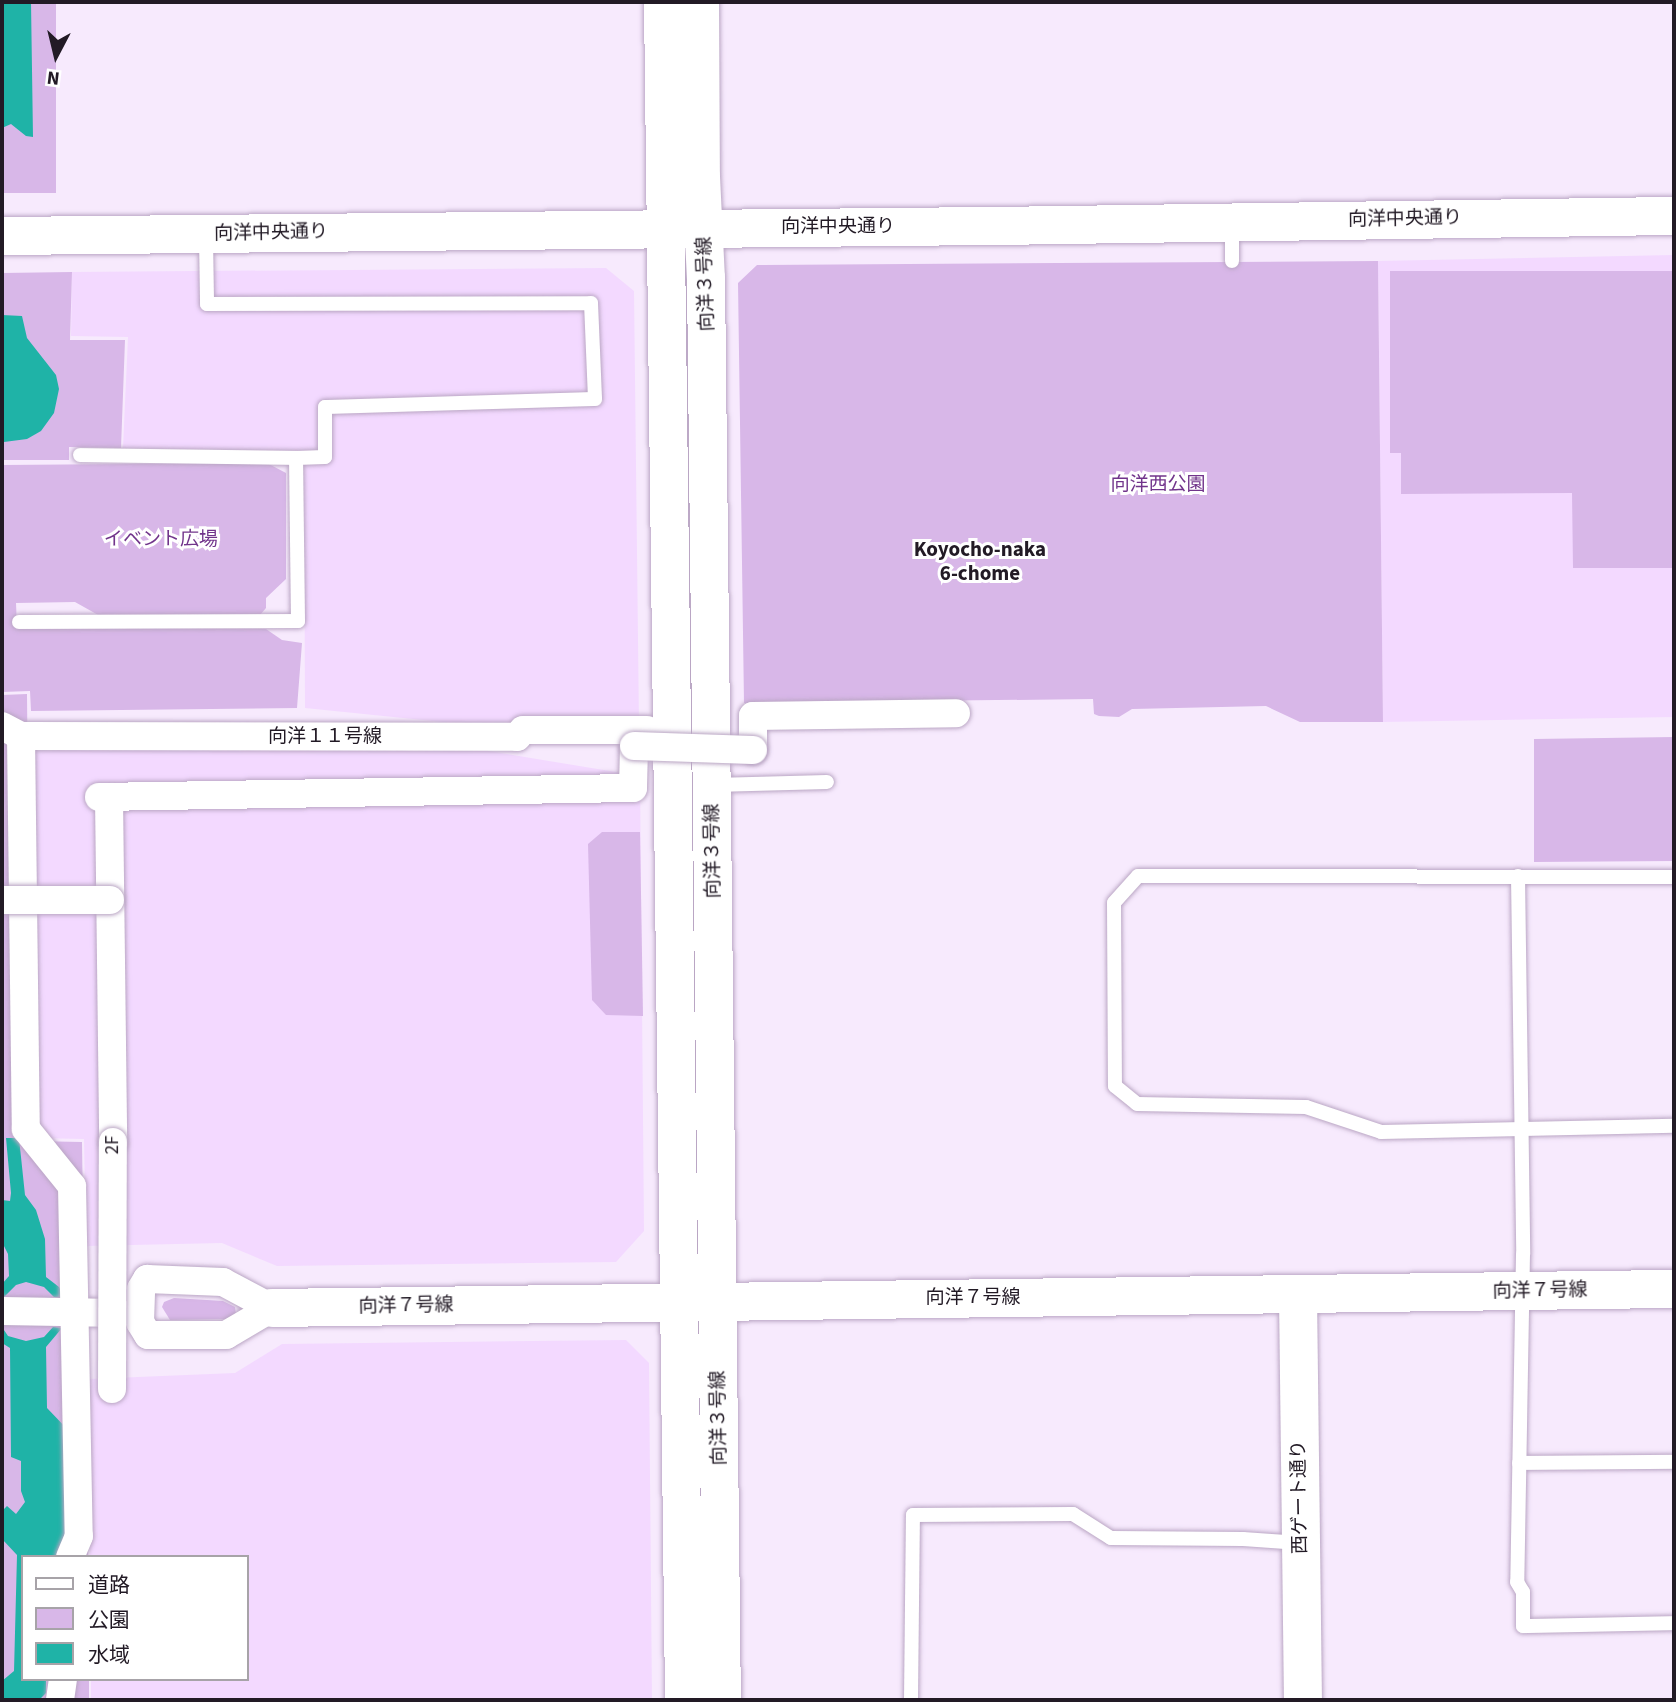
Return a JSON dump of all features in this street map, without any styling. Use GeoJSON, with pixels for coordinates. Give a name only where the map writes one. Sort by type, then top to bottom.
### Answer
{"type":"FeatureCollection","features":[{"type":"Feature","properties":{"kind":"street","name":"向洋３号線"},"geometry":{"type":"LineString","coordinates":[[663,2],[686,227],[713,785],[722,1700]]}},
{"type":"Feature","properties":{"kind":"street","name":"向洋３号線"},"geometry":{"type":"LineString","coordinates":[[684,1700],[680,1304],[686,227],[700,2]]}},
{"type":"Feature","properties":{"kind":"street","name":"向洋中央通り"},"geometry":{"type":"LineString","coordinates":[[2,236],[1674,216]]}},
{"type":"Feature","properties":{"kind":"street","name":"向洋１１号線"},"geometry":{"type":"LineString","coordinates":[[11,731],[521,737],[523,730],[640,738],[753,750],[753,716],[956,713]]}},
{"type":"Feature","properties":{"kind":"street"},"geometry":{"type":"LineString","coordinates":[[11,731],[13,1009],[26,1129],[72,1186],[79,1536],[71,1555]]}},
{"type":"Feature","properties":{"kind":"street","name":"2F"},"geometry":{"type":"LineString","coordinates":[[112,1389],[110,900],[104,797],[633,788],[640,738]]}},
{"type":"Feature","properties":{"kind":"street"},"geometry":{"type":"LineString","coordinates":[[2,900],[110,900]]}},
{"type":"Feature","properties":{"kind":"street","name":"向洋７号線"},"geometry":{"type":"LineString","coordinates":[[272,1308],[717,1304],[766,1299],[1674,1289]]}},
{"type":"Feature","properties":{"kind":"street","name":"西ゲート通り"},"geometry":{"type":"LineString","coordinates":[[1298,1295],[1303,1700]]}},
{"type":"Feature","properties":{"kind":"street"},"geometry":{"type":"LineString","coordinates":[[2,1311],[119,1313]]}},
{"type":"Feature","properties":{"kind":"street"},"geometry":{"type":"LineString","coordinates":[[60,1700],[63,1681]]}},
{"type":"Feature","properties":{"kind":"lane"},"geometry":{"type":"LineString","coordinates":[[1232,222],[1232,261]]}},
{"type":"Feature","properties":{"kind":"lane"},"geometry":{"type":"LineString","coordinates":[[80,455],[325,457],[325,407],[595,399],[591,303],[207,304],[206,234]]}},
{"type":"Feature","properties":{"kind":"lane"},"geometry":{"type":"LineString","coordinates":[[19,622],[298,621],[296,458]]}},
{"type":"Feature","properties":{"kind":"lane"},"geometry":{"type":"LineString","coordinates":[[713,785],[827,782]]}},
{"type":"Feature","properties":{"kind":"lane"},"geometry":{"type":"LineString","coordinates":[[1674,877],[1138,876],[1114,903],[1115,1086],[1137,1104],[1306,1107],[1381,1132],[1674,1126]]}},
{"type":"Feature","properties":{"kind":"lane"},"geometry":{"type":"LineString","coordinates":[[1518,877],[1523,1291],[1517,1582],[1523,1592],[1523,1626],[1674,1623]]}},
{"type":"Feature","properties":{"kind":"lane"},"geometry":{"type":"LineString","coordinates":[[1519,1463],[1674,1462]]}},
{"type":"Feature","properties":{"kind":"lane"},"geometry":{"type":"LineString","coordinates":[[911,1700],[913,1515],[1073,1514],[1111,1538],[1243,1539],[1301,1543]]}},
{"type":"Feature","properties":{"kind":"shaded area"},"geometry":{"type":"Polygon","coordinates":[[[1674,255],[1674,717],[1383,722],[1378,261],[1674,255]]]}},
{"type":"Feature","properties":{"kind":"shaded area"},"geometry":{"type":"Polygon","coordinates":[[[606,268],[634,291],[639,726],[472,725],[305,708],[304,451],[123,448],[128,337],[71,336],[72,272],[606,268]]]}},
{"type":"Feature","properties":{"kind":"shaded area"},"geometry":{"type":"Polygon","coordinates":[[[30,741],[458,746],[640,776],[644,1231],[616,1262],[277,1266],[222,1243],[86,1246],[84,1139],[35,1138],[30,741]]]}},
{"type":"Feature","properties":{"kind":"shaded area"},"geometry":{"type":"Polygon","coordinates":[[[626,1340],[649,1363],[652,1700],[91,1700],[91,1681],[248,1681],[248,1555],[90,1555],[89,1379],[235,1373],[282,1344],[626,1340]]]}},
{"type":"Feature","properties":{"kind":"green space"},"geometry":{"type":"Polygon","coordinates":[[[2,2],[56,2],[56,193],[2,193],[2,2]]]}},
{"type":"Feature","properties":{"kind":"green space","name":"向洋西公園"},"geometry":{"type":"Polygon","coordinates":[[[1378,261],[1383,722],[1300,722],[1266,706],[1132,709],[1119,717],[1099,716],[1094,714],[1093,699],[744,703],[738,283],[757,265],[1378,261]]]}},
{"type":"Feature","properties":{"kind":"green space"},"geometry":{"type":"Polygon","coordinates":[[[1390,271],[1674,271],[1674,568],[1573,568],[1572,493],[1401,494],[1401,453],[1390,453],[1390,271]]]}},
{"type":"Feature","properties":{"kind":"green space"},"geometry":{"type":"Polygon","coordinates":[[[72,272],[70,340],[125,340],[121,448],[69,447],[69,460],[2,460],[2,273],[72,272]]]}},
{"type":"Feature","properties":{"kind":"green space","name":"イベント広場"},"geometry":{"type":"Polygon","coordinates":[[[267,463],[286,473],[286,579],[266,598],[266,608],[260,615],[100,616],[75,602],[16,603],[17,627],[266,629],[282,640],[302,643],[297,708],[31,711],[30,691],[2,692],[2,465],[267,463]]]}},
{"type":"Feature","properties":{"kind":"green space"},"geometry":{"type":"Polygon","coordinates":[[[27,694],[31,1141],[82,1142],[88,1555],[21,1555],[21,1681],[89,1681],[89,1700],[2,1700],[2,695],[27,694]]]}},
{"type":"Feature","properties":{"kind":"green space"},"geometry":{"type":"Polygon","coordinates":[[[1674,737],[1674,861],[1534,862],[1534,739],[1674,737]]]}},
{"type":"Feature","properties":{"kind":"green space"},"geometry":{"type":"Polygon","coordinates":[[[602,832],[640,832],[643,1016],[606,1015],[592,1000],[588,844],[602,832]]]}},
{"type":"Feature","properties":{"kind":"green space"},"geometry":{"type":"Polygon","coordinates":[[[174,1298],[223,1301],[235,1307],[236,1315],[229,1319],[170,1320],[162,1307],[164,1302],[174,1298]]]}},
{"type":"Feature","properties":{"kind":"water"},"geometry":{"type":"Polygon","coordinates":[[[2,2],[31,2],[33,137],[26,136],[11,124],[2,128],[2,2]]]}},
{"type":"Feature","properties":{"kind":"water"},"geometry":{"type":"Polygon","coordinates":[[[2,315],[22,316],[27,338],[56,375],[59,389],[54,413],[41,431],[27,439],[4,442],[2,441],[2,315]]]}},
{"type":"Feature","properties":{"kind":"water"},"geometry":{"type":"Polygon","coordinates":[[[6,1138],[19,1138],[25,1195],[36,1210],[45,1239],[46,1277],[59,1287],[65,1298],[54,1297],[44,1287],[26,1282],[16,1285],[2,1299],[2,1284],[9,1276],[8,1254],[2,1242],[2,1200],[10,1201],[11,1193],[6,1138]]]}},
{"type":"Feature","properties":{"kind":"water"},"geometry":{"type":"Polygon","coordinates":[[[2,1327],[8,1336],[26,1341],[44,1337],[53,1327],[62,1328],[46,1347],[47,1408],[70,1432],[70,1528],[61,1555],[21,1555],[21,1681],[46,1681],[46,1693],[39,1700],[2,1700],[2,1681],[14,1671],[17,1555],[2,1539],[2,1511],[7,1506],[16,1514],[25,1502],[21,1491],[21,1461],[11,1457],[10,1348],[2,1343],[2,1327]]]}},
{"type":"Feature","properties":{"kind":"district","name":"Koyocho-naka 6-chome"},"geometry":{"type":"Point","coordinates":[980,561]}}]}
